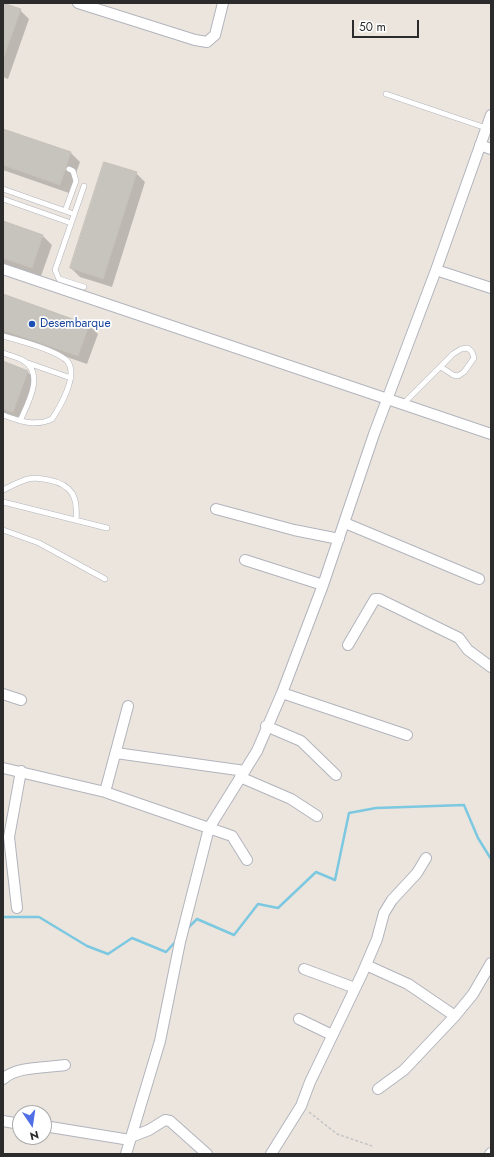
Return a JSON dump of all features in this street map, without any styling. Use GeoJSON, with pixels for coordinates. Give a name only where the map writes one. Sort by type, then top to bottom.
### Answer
{"type":"FeatureCollection","features":[{"type":"Feature","properties":{"kind":"street"},"geometry":{"type":"LineString","coordinates":[[78,3],[207,42],[215,35],[223,3]]}},
{"type":"Feature","properties":{"kind":"street"},"geometry":{"type":"LineString","coordinates":[[126,1154],[160,1041],[180,942],[209,828],[257,751],[266,726],[282,693],[345,523],[388,399],[491,115]]}},
{"type":"Feature","properties":{"kind":"street"},"geometry":{"type":"LineString","coordinates":[[480,145],[491,149]]}},
{"type":"Feature","properties":{"kind":"street"},"geometry":{"type":"LineString","coordinates":[[3,269],[491,434]]}},
{"type":"Feature","properties":{"kind":"street"},"geometry":{"type":"LineString","coordinates":[[436,270],[491,288]]}},
{"type":"Feature","properties":{"kind":"street"},"geometry":{"type":"LineString","coordinates":[[216,509],[294,530],[338,539]]}},
{"type":"Feature","properties":{"kind":"street"},"geometry":{"type":"LineString","coordinates":[[345,523],[479,579]]}},
{"type":"Feature","properties":{"kind":"street"},"geometry":{"type":"LineString","coordinates":[[245,560],[267,566],[284,574],[322,585]]}},
{"type":"Feature","properties":{"kind":"street"},"geometry":{"type":"LineString","coordinates":[[348,645],[375,599],[380,599],[459,638],[468,650],[491,667]]}},
{"type":"Feature","properties":{"kind":"street"},"geometry":{"type":"LineString","coordinates":[[282,693],[407,735]]}},
{"type":"Feature","properties":{"kind":"street"},"geometry":{"type":"LineString","coordinates":[[3,694],[20,700]]}},
{"type":"Feature","properties":{"kind":"street"},"geometry":{"type":"LineString","coordinates":[[105,792],[128,706]]}},
{"type":"Feature","properties":{"kind":"street"},"geometry":{"type":"LineString","coordinates":[[266,726],[300,741],[336,774]]}},
{"type":"Feature","properties":{"kind":"street"},"geometry":{"type":"LineString","coordinates":[[116,753],[243,774],[291,799],[317,816]]}},
{"type":"Feature","properties":{"kind":"street"},"geometry":{"type":"LineString","coordinates":[[3,768],[21,771],[105,792],[209,828],[235,838],[247,860]]}},
{"type":"Feature","properties":{"kind":"street"},"geometry":{"type":"LineString","coordinates":[[17,908],[9,837],[21,771]]}},
{"type":"Feature","properties":{"kind":"street"},"geometry":{"type":"LineString","coordinates":[[271,1154],[301,1106],[332,1035],[366,965],[377,939],[384,913],[392,900],[417,873],[426,858]]}},
{"type":"Feature","properties":{"kind":"street"},"geometry":{"type":"LineString","coordinates":[[378,1089],[404,1070],[455,1016],[473,994],[491,963]]}},
{"type":"Feature","properties":{"kind":"street"},"geometry":{"type":"LineString","coordinates":[[366,965],[408,984],[455,1016]]}},
{"type":"Feature","properties":{"kind":"street"},"geometry":{"type":"LineString","coordinates":[[304,969],[355,988]]}},
{"type":"Feature","properties":{"kind":"street"},"geometry":{"type":"LineString","coordinates":[[299,1019],[332,1035]]}},
{"type":"Feature","properties":{"kind":"street"},"geometry":{"type":"LineString","coordinates":[[3,1079],[7,1075],[23,1070],[65,1065]]}},
{"type":"Feature","properties":{"kind":"street"},"geometry":{"type":"LineString","coordinates":[[52,1127],[131,1138],[149,1130],[165,1120],[170,1121],[207,1154]]}},
{"type":"Feature","properties":{"kind":"lane"},"geometry":{"type":"LineString","coordinates":[[386,94],[486,128]]}},
{"type":"Feature","properties":{"kind":"lane"},"geometry":{"type":"LineString","coordinates":[[65,211],[76,181],[73,171],[68,169]]}},
{"type":"Feature","properties":{"kind":"lane"},"geometry":{"type":"LineString","coordinates":[[84,186],[54,270],[59,279],[84,288]]}},
{"type":"Feature","properties":{"kind":"lane"},"geometry":{"type":"LineString","coordinates":[[3,189],[74,214]]}},
{"type":"Feature","properties":{"kind":"lane"},"geometry":{"type":"LineString","coordinates":[[3,199],[71,223]]}},
{"type":"Feature","properties":{"kind":"lane"},"geometry":{"type":"LineString","coordinates":[[3,336],[53,353],[65,359],[71,369],[71,378],[60,407],[52,419],[39,423],[20,421],[3,415]]}},
{"type":"Feature","properties":{"kind":"lane"},"geometry":{"type":"LineString","coordinates":[[403,404],[445,361],[461,349],[468,348],[472,352],[474,358],[470,365],[458,376],[452,375],[440,367]]}},
{"type":"Feature","properties":{"kind":"lane"},"geometry":{"type":"LineString","coordinates":[[3,353],[71,378]]}},
{"type":"Feature","properties":{"kind":"lane"},"geometry":{"type":"LineString","coordinates":[[20,421],[33,390],[34,377],[30,368],[24,361]]}},
{"type":"Feature","properties":{"kind":"lane"},"geometry":{"type":"LineString","coordinates":[[3,490],[31,478],[59,482],[73,495],[77,506],[76,520]]}},
{"type":"Feature","properties":{"kind":"lane"},"geometry":{"type":"LineString","coordinates":[[3,502],[108,528]]}},
{"type":"Feature","properties":{"kind":"lane"},"geometry":{"type":"LineString","coordinates":[[3,530],[48,548],[105,579]]}},
{"type":"Feature","properties":{"kind":"path"},"geometry":{"type":"LineString","coordinates":[[301,1106],[337,1134],[372,1146]]}},
{"type":"Feature","properties":{"kind":"building"},"geometry":{"type":"Polygon","coordinates":[[[3,3],[21,9],[4,56],[3,56],[3,3]]]}},
{"type":"Feature","properties":{"kind":"building"},"geometry":{"type":"Polygon","coordinates":[[[3,129],[71,152],[60,185],[3,165],[3,129]]]}},
{"type":"Feature","properties":{"kind":"building"},"geometry":{"type":"Polygon","coordinates":[[[104,162],[137,172],[103,279],[70,268],[104,162]]]}},
{"type":"Feature","properties":{"kind":"building"},"geometry":{"type":"Polygon","coordinates":[[[3,221],[43,235],[32,268],[3,258],[3,221]]]}},
{"type":"Feature","properties":{"kind":"building"},"geometry":{"type":"Polygon","coordinates":[[[3,294],[89,325],[78,356],[3,330],[3,294]]]}},
{"type":"Feature","properties":{"kind":"building"},"geometry":{"type":"Polygon","coordinates":[[[3,361],[28,371],[13,412],[3,409],[3,361]]]}},
{"type":"Feature","properties":{"kind":"waterway"},"geometry":{"type":"LineString","coordinates":[[187,929],[197,919],[234,935],[258,904],[278,908],[316,872],[335,880],[349,813],[376,808],[464,805],[478,838],[491,859]]}},
{"type":"Feature","properties":{"kind":"waterway"},"geometry":{"type":"LineString","coordinates":[[3,917],[39,917],[87,946],[108,954],[132,938],[166,952],[177,940]]}},
{"type":"Feature","properties":{"kind":"place","name":"Desembarque"},"geometry":{"type":"Point","coordinates":[32,324]}}]}
